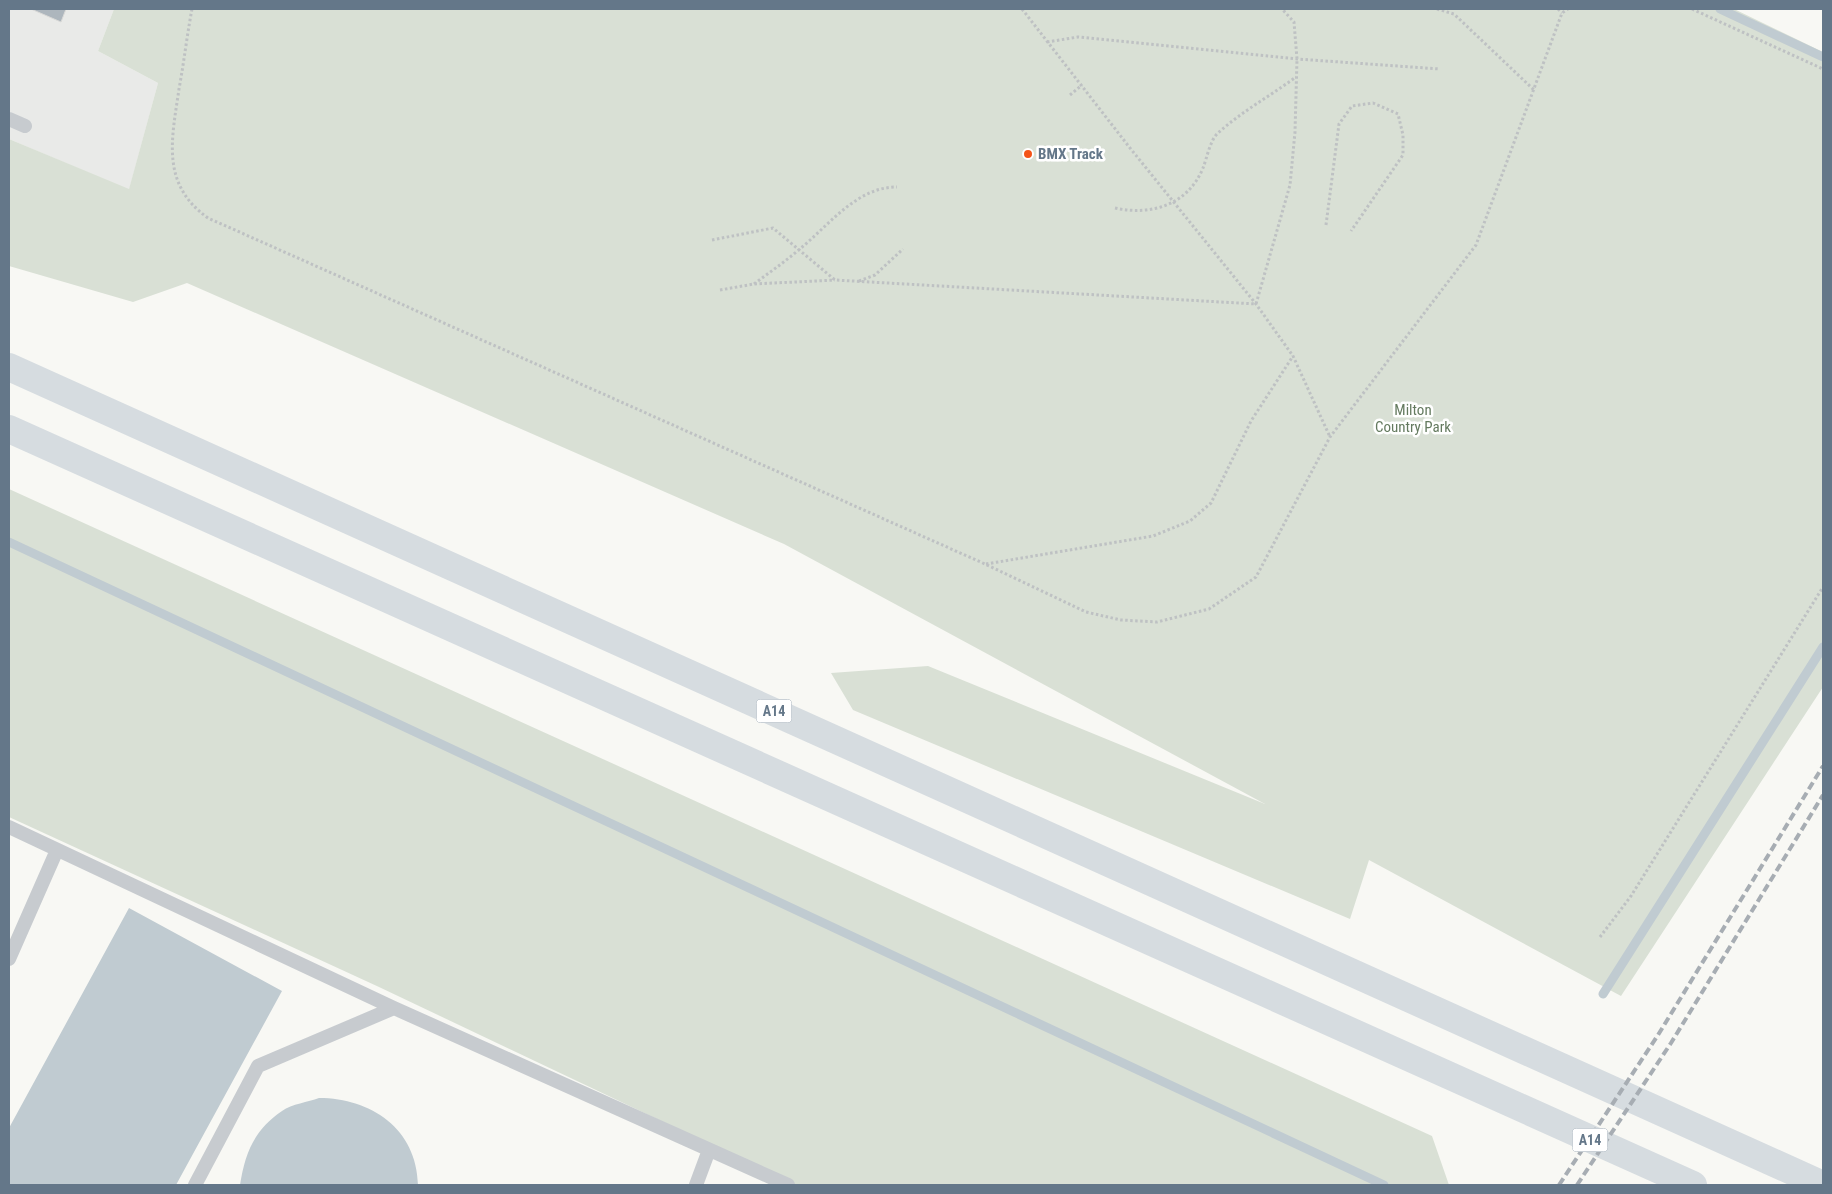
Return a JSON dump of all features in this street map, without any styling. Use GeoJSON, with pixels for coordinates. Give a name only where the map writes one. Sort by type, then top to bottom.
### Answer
{"type":"FeatureCollection","features":[{"type":"Feature","properties":{"kind":"highway","name":"A14"},"geometry":{"type":"LineString","coordinates":[[9,367],[1823,1185]]}},
{"type":"Feature","properties":{"kind":"highway","name":"A14"},"geometry":{"type":"LineString","coordinates":[[9,429],[1503,1102],[1685,1182]]}},
{"type":"Feature","properties":{"kind":"lane"},"geometry":{"type":"LineString","coordinates":[[9,119],[25,126]]}},
{"type":"Feature","properties":{"kind":"lane"},"geometry":{"type":"LineString","coordinates":[[9,827],[394,1008],[788,1185]]}},
{"type":"Feature","properties":{"kind":"lane"},"geometry":{"type":"LineString","coordinates":[[9,959],[56,850]]}},
{"type":"Feature","properties":{"kind":"lane"},"geometry":{"type":"LineString","coordinates":[[194,1185],[258,1066],[394,1008]]}},
{"type":"Feature","properties":{"kind":"lane"},"geometry":{"type":"LineString","coordinates":[[696,1185],[709,1150]]}},
{"type":"Feature","properties":{"kind":"path"},"geometry":{"type":"LineString","coordinates":[[192,9],[171,145],[173,168],[183,193],[194,208],[208,218],[985,564],[1086,612],[1121,620],[1157,622],[1209,610],[1256,577],[1330,437],[1476,246],[1562,13],[1568,9]]}},
{"type":"Feature","properties":{"kind":"path"},"geometry":{"type":"LineString","coordinates":[[1022,9],[1256,304],[1293,356],[1330,437]]}},
{"type":"Feature","properties":{"kind":"path"},"geometry":{"type":"LineString","coordinates":[[1256,304],[1290,185],[1297,59],[1294,22],[1282,9]]}},
{"type":"Feature","properties":{"kind":"path"},"geometry":{"type":"LineString","coordinates":[[1437,9],[1454,14],[1534,90]]}},
{"type":"Feature","properties":{"kind":"path"},"geometry":{"type":"LineString","coordinates":[[1558,9],[1562,13]]}},
{"type":"Feature","properties":{"kind":"path"},"geometry":{"type":"LineString","coordinates":[[1692,9],[1823,69]]}},
{"type":"Feature","properties":{"kind":"path"},"geometry":{"type":"LineString","coordinates":[[1047,42],[1078,37],[1297,59],[1440,69]]}},
{"type":"Feature","properties":{"kind":"path"},"geometry":{"type":"LineString","coordinates":[[1114,208],[1131,212],[1155,210],[1174,203],[1200,174],[1216,134],[1296,77]]}},
{"type":"Feature","properties":{"kind":"path"},"geometry":{"type":"LineString","coordinates":[[1070,95],[1082,85]]}},
{"type":"Feature","properties":{"kind":"path"},"geometry":{"type":"LineString","coordinates":[[1326,225],[1339,124],[1352,106],[1373,103],[1398,114],[1403,135],[1403,155],[1351,231]]}},
{"type":"Feature","properties":{"kind":"path"},"geometry":{"type":"LineString","coordinates":[[754,284],[801,249],[862,196],[885,187],[897,187]]}},
{"type":"Feature","properties":{"kind":"path"},"geometry":{"type":"LineString","coordinates":[[712,240],[773,228],[801,249],[835,280]]}},
{"type":"Feature","properties":{"kind":"path"},"geometry":{"type":"LineString","coordinates":[[858,281],[875,275],[903,249]]}},
{"type":"Feature","properties":{"kind":"path"},"geometry":{"type":"LineString","coordinates":[[720,290],[754,284],[835,280],[1256,304]]}},
{"type":"Feature","properties":{"kind":"path"},"geometry":{"type":"LineString","coordinates":[[985,564],[1153,536],[1190,521],[1210,503],[1251,421],[1293,356]]}},
{"type":"Feature","properties":{"kind":"path"},"geometry":{"type":"LineString","coordinates":[[1600,937],[1631,896],[1823,587]]}},
{"type":"Feature","properties":{"kind":"shaded area"},"geometry":{"type":"Polygon","coordinates":[[[9,9],[114,9],[98,51],[158,83],[129,190],[9,139],[9,9]]]}},
{"type":"Feature","properties":{"kind":"shaded area"},"geometry":{"type":"Polygon","coordinates":[[[129,908],[282,991],[176,1185],[9,1185],[9,1128],[129,908]]]}},
{"type":"Feature","properties":{"kind":"shaded area"},"geometry":{"type":"Polygon","coordinates":[[[319,1098],[338,1099],[356,1104],[388,1120],[400,1133],[409,1148],[416,1165],[418,1185],[240,1185],[252,1143],[264,1126],[286,1109],[319,1098]]]}},
{"type":"Feature","properties":{"kind":"green space","name":"Milton Country Park"},"geometry":{"type":"Polygon","coordinates":[[[114,9],[1734,9],[1823,52],[1823,687],[1621,996],[1369,860],[1350,919],[853,710],[831,673],[928,666],[1265,804],[784,544],[187,283],[133,302],[9,266],[9,139],[129,189],[158,83],[98,51],[114,9]]]}},
{"type":"Feature","properties":{"kind":"green space"},"geometry":{"type":"Polygon","coordinates":[[[9,489],[1432,1136],[1449,1185],[796,1185],[379,987],[9,817],[9,489]]]}},
{"type":"Feature","properties":{"kind":"building"},"geometry":{"type":"Polygon","coordinates":[[[31,9],[66,9],[61,22],[31,9]]]}},
{"type":"Feature","properties":{"kind":"waterway"},"geometry":{"type":"LineString","coordinates":[[1720,9],[1823,57]]}},
{"type":"Feature","properties":{"kind":"waterway"},"geometry":{"type":"LineString","coordinates":[[9,542],[1384,1185]]}},
{"type":"Feature","properties":{"kind":"waterway"},"geometry":{"type":"LineString","coordinates":[[1603,994],[1823,647]]}},
{"type":"Feature","properties":{"kind":"railway"},"geometry":{"type":"LineString","coordinates":[[1559,1185],[1658,1035],[1823,766]]}},
{"type":"Feature","properties":{"kind":"railway"},"geometry":{"type":"LineString","coordinates":[[1577,1185],[1671,1043],[1823,795]]}},
{"type":"Feature","properties":{"kind":"place","name":"BMX Track"},"geometry":{"type":"Point","coordinates":[1028,154]}}]}
